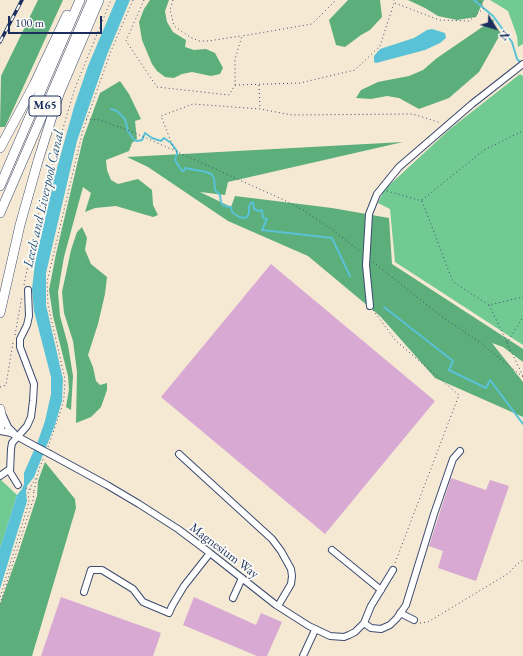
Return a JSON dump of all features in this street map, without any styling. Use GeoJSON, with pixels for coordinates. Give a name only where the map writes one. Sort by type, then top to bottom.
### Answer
{"type":"FeatureCollection","features":[{"type":"Feature","properties":{"kind":"highway"},"geometry":{"type":"LineString","coordinates":[[0,148],[34,85],[74,0]]}},
{"type":"Feature","properties":{"kind":"highway","name":"M65"},"geometry":{"type":"LineString","coordinates":[[0,186],[80,0]]}},
{"type":"Feature","properties":{"kind":"highway","name":"M65"},"geometry":{"type":"LineString","coordinates":[[0,213],[92,0]]}},
{"type":"Feature","properties":{"kind":"highway"},"geometry":{"type":"LineString","coordinates":[[0,313],[20,225],[59,94],[99,0]]}},
{"type":"Feature","properties":{"kind":"highway"},"geometry":{"type":"LineString","coordinates":[[0,427],[2,420],[1,412]]}},
{"type":"Feature","properties":{"kind":"street"},"geometry":{"type":"LineString","coordinates":[[370,306],[367,257],[369,214],[377,194],[399,167],[472,104],[523,64]]}},
{"type":"Feature","properties":{"kind":"street"},"geometry":{"type":"LineString","coordinates":[[18,485],[14,480],[10,469],[12,443],[27,426],[31,416],[34,384],[20,346],[20,339],[27,325],[28,290]]}},
{"type":"Feature","properties":{"kind":"street","name":"Magnesium Way"},"geometry":{"type":"LineString","coordinates":[[1,412],[8,427],[17,436]]}},
{"type":"Feature","properties":{"kind":"street","name":"Magnesium Way"},"geometry":{"type":"LineString","coordinates":[[0,431],[17,436],[133,500],[210,552],[278,606],[315,630],[330,636],[344,637],[355,632],[364,623],[371,606],[393,570]]}},
{"type":"Feature","properties":{"kind":"street"},"geometry":{"type":"LineString","coordinates":[[364,623],[372,628],[381,629],[390,625],[406,605],[434,514],[453,459],[460,451]]}},
{"type":"Feature","properties":{"kind":"street"},"geometry":{"type":"LineString","coordinates":[[179,454],[272,539],[281,551],[291,569],[292,576],[291,584],[278,606]]}},
{"type":"Feature","properties":{"kind":"street"},"geometry":{"type":"LineString","coordinates":[[0,476],[10,469]]}},
{"type":"Feature","properties":{"kind":"street"},"geometry":{"type":"LineString","coordinates":[[332,550],[381,590]]}},
{"type":"Feature","properties":{"kind":"street"},"geometry":{"type":"LineString","coordinates":[[84,592],[91,570],[102,570],[133,589],[143,602],[169,613],[184,586],[210,552]]}},
{"type":"Feature","properties":{"kind":"street"},"geometry":{"type":"LineString","coordinates":[[233,598],[242,578]]}},
{"type":"Feature","properties":{"kind":"street"},"geometry":{"type":"LineString","coordinates":[[400,613],[414,620]]}},
{"type":"Feature","properties":{"kind":"street"},"geometry":{"type":"LineString","coordinates":[[303,656],[315,630]]}},
{"type":"Feature","properties":{"kind":"path"},"geometry":{"type":"LineString","coordinates":[[14,335],[40,206],[75,88],[111,0]]}},
{"type":"Feature","properties":{"kind":"path"},"geometry":{"type":"LineString","coordinates":[[0,596],[29,502],[28,491],[36,478],[55,430],[64,398],[64,372],[48,305],[47,282],[86,119],[111,51],[133,0]]}},
{"type":"Feature","properties":{"kind":"path"},"geometry":{"type":"LineString","coordinates":[[144,0],[126,41],[157,87],[229,95],[235,84],[235,59],[242,36]]}},
{"type":"Feature","properties":{"kind":"path"},"geometry":{"type":"LineString","coordinates":[[173,0],[170,10],[174,26],[199,41],[242,36],[312,24],[336,0]]}},
{"type":"Feature","properties":{"kind":"path"},"geometry":{"type":"LineString","coordinates":[[235,84],[300,83],[355,70],[380,46],[394,0]]}},
{"type":"Feature","properties":{"kind":"path"},"geometry":{"type":"LineString","coordinates":[[394,3],[439,20],[469,21],[484,8],[479,0]]}},
{"type":"Feature","properties":{"kind":"path"},"geometry":{"type":"LineString","coordinates":[[259,84],[260,109]]}},
{"type":"Feature","properties":{"kind":"path"},"geometry":{"type":"LineString","coordinates":[[174,149],[161,116],[193,104],[260,109],[292,115],[413,114],[447,125]]}},
{"type":"Feature","properties":{"kind":"path"},"geometry":{"type":"LineString","coordinates":[[86,119],[100,120],[135,133],[303,210],[334,231],[441,316],[478,341],[523,377]]}},
{"type":"Feature","properties":{"kind":"path"},"geometry":{"type":"LineString","coordinates":[[422,201],[484,150],[523,131]]}},
{"type":"Feature","properties":{"kind":"path"},"geometry":{"type":"LineString","coordinates":[[381,189],[422,201]]}},
{"type":"Feature","properties":{"kind":"path"},"geometry":{"type":"LineString","coordinates":[[422,201],[453,282],[489,305],[523,377]]}},
{"type":"Feature","properties":{"kind":"path"},"geometry":{"type":"LineString","coordinates":[[489,305],[523,297]]}},
{"type":"Feature","properties":{"kind":"path"},"geometry":{"type":"LineString","coordinates":[[370,306],[396,341],[459,395],[393,570]]}},
{"type":"Feature","properties":{"kind":"path"},"geometry":{"type":"LineString","coordinates":[[507,342],[523,317]]}},
{"type":"Feature","properties":{"kind":"path"},"geometry":{"type":"LineString","coordinates":[[0,387],[6,385],[13,342]]}},
{"type":"Feature","properties":{"kind":"path"},"geometry":{"type":"LineString","coordinates":[[0,604],[33,500],[36,478]]}},
{"type":"Feature","properties":{"kind":"path"},"geometry":{"type":"LineString","coordinates":[[26,488],[34,490]]}},
{"type":"Feature","properties":{"kind":"path"},"geometry":{"type":"LineString","coordinates":[[29,502],[33,500]]}},
{"type":"Feature","properties":{"kind":"path"},"geometry":{"type":"LineString","coordinates":[[414,620],[421,624],[428,622],[509,573],[523,560]]}},
{"type":"Feature","properties":{"kind":"green space"},"geometry":{"type":"Polygon","coordinates":[[[38,0],[63,0],[5,127],[0,127],[1,76],[38,0]]]}},
{"type":"Feature","properties":{"kind":"green space"},"geometry":{"type":"Polygon","coordinates":[[[150,0],[169,0],[165,11],[167,22],[173,32],[186,40],[185,47],[194,50],[206,49],[215,53],[223,68],[220,74],[211,76],[192,72],[182,74],[174,78],[165,77],[157,71],[152,64],[142,40],[139,22],[144,9],[150,0]]]}},
{"type":"Feature","properties":{"kind":"green space"},"geometry":{"type":"Polygon","coordinates":[[[348,0],[380,0],[382,17],[370,30],[345,47],[336,45],[329,20],[348,0]]]}},
{"type":"Feature","properties":{"kind":"green space"},"geometry":{"type":"Polygon","coordinates":[[[408,0],[484,0],[476,17],[457,20],[438,16],[408,0]]]}},
{"type":"Feature","properties":{"kind":"green space"},"geometry":{"type":"Polygon","coordinates":[[[490,0],[523,0],[523,44],[518,47],[517,36],[508,11],[490,0]]]}},
{"type":"Feature","properties":{"kind":"green space"},"geometry":{"type":"Polygon","coordinates":[[[494,19],[493,24],[501,33],[479,72],[449,98],[419,109],[399,98],[387,96],[371,99],[356,98],[361,90],[378,82],[409,76],[423,70],[437,58],[494,19]]]}},
{"type":"Feature","properties":{"kind":"green space"},"geometry":{"type":"Polygon","coordinates":[[[520,74],[523,76],[523,345],[395,262],[390,209],[378,203],[384,190],[450,129],[520,74]]]}},
{"type":"Feature","properties":{"kind":"green space"},"geometry":{"type":"Polygon","coordinates":[[[120,81],[129,94],[141,119],[135,121],[137,139],[132,143],[129,151],[106,160],[107,170],[111,180],[118,184],[138,179],[152,190],[153,205],[158,215],[153,217],[116,206],[95,208],[85,212],[91,193],[83,187],[64,257],[58,292],[60,316],[68,345],[73,376],[71,410],[66,407],[69,389],[68,376],[53,316],[49,290],[83,139],[100,93],[120,81]]]}},
{"type":"Feature","properties":{"kind":"green space"},"geometry":{"type":"Polygon","coordinates":[[[403,142],[228,182],[225,195],[200,192],[231,207],[235,196],[332,208],[389,218],[392,264],[523,349],[523,362],[503,347],[492,343],[523,382],[523,417],[435,378],[380,316],[308,256],[228,221],[148,167],[127,157],[403,142]]]}},
{"type":"Feature","properties":{"kind":"green space"},"geometry":{"type":"Polygon","coordinates":[[[82,227],[87,238],[85,250],[91,264],[107,277],[105,294],[98,324],[88,355],[93,367],[96,381],[100,385],[107,383],[107,390],[101,407],[91,417],[76,423],[77,372],[73,341],[64,313],[62,292],[71,250],[77,232],[82,227]]]}},
{"type":"Feature","properties":{"kind":"green space"},"geometry":{"type":"Polygon","coordinates":[[[45,462],[75,499],[76,508],[32,656],[0,656],[0,604],[37,496],[38,481],[45,462]]]}},
{"type":"Feature","properties":{"kind":"green space"},"geometry":{"type":"Polygon","coordinates":[[[0,479],[17,495],[0,548],[0,479]]]}},
{"type":"Feature","properties":{"kind":"water"},"geometry":{"type":"Polygon","coordinates":[[[116,0],[130,0],[107,55],[77,141],[46,273],[46,305],[63,379],[62,401],[55,425],[34,477],[27,486],[27,501],[0,589],[0,548],[17,495],[24,484],[24,473],[45,421],[51,394],[51,377],[34,311],[32,289],[35,263],[55,175],[74,107],[88,66],[116,0]]]}},
{"type":"Feature","properties":{"kind":"water"},"geometry":{"type":"Polygon","coordinates":[[[432,29],[445,33],[446,38],[440,43],[425,50],[376,63],[374,62],[374,56],[380,49],[414,38],[427,30],[432,29]]]}},
{"type":"Feature","properties":{"kind":"building"},"geometry":{"type":"Polygon","coordinates":[[[271,264],[435,401],[325,534],[161,397],[271,264]]]}},
{"type":"Feature","properties":{"kind":"building"},"geometry":{"type":"Polygon","coordinates":[[[451,478],[486,490],[490,480],[509,486],[476,581],[438,568],[443,551],[429,546],[451,478]]]}},
{"type":"Feature","properties":{"kind":"building"},"geometry":{"type":"Polygon","coordinates":[[[61,597],[161,633],[153,656],[41,656],[61,597]]]}},
{"type":"Feature","properties":{"kind":"building"},"geometry":{"type":"Polygon","coordinates":[[[194,597],[256,625],[261,613],[282,622],[267,656],[257,656],[183,625],[194,597]]]}},
{"type":"Feature","properties":{"kind":"waterway"},"geometry":{"type":"LineString","coordinates":[[474,0],[493,16],[512,42],[517,59],[521,63]]}},
{"type":"Feature","properties":{"kind":"waterway"},"geometry":{"type":"LineString","coordinates":[[111,109],[117,111],[125,119],[128,131],[134,140],[142,140],[145,133],[152,138],[161,141],[164,138],[171,143],[177,151],[175,159],[182,171],[184,171],[185,168],[211,174],[214,178],[215,190],[220,195],[221,203],[224,206],[231,207],[232,212],[239,217],[247,217],[250,204],[253,202],[254,209],[258,211],[262,210],[263,218],[267,219],[262,230],[332,238],[350,276]]}},
{"type":"Feature","properties":{"kind":"waterway"},"geometry":{"type":"LineString","coordinates":[[384,307],[453,361],[449,370],[486,388],[490,380],[523,424]]}},
{"type":"Feature","properties":{"kind":"railway"},"geometry":{"type":"LineString","coordinates":[[0,42],[22,0]]}},
{"type":"Feature","properties":{"kind":"water label","name":"Leeds and Liverpool Canal"},"geometry":{"type":"Point","coordinates":[44,199]}}]}
